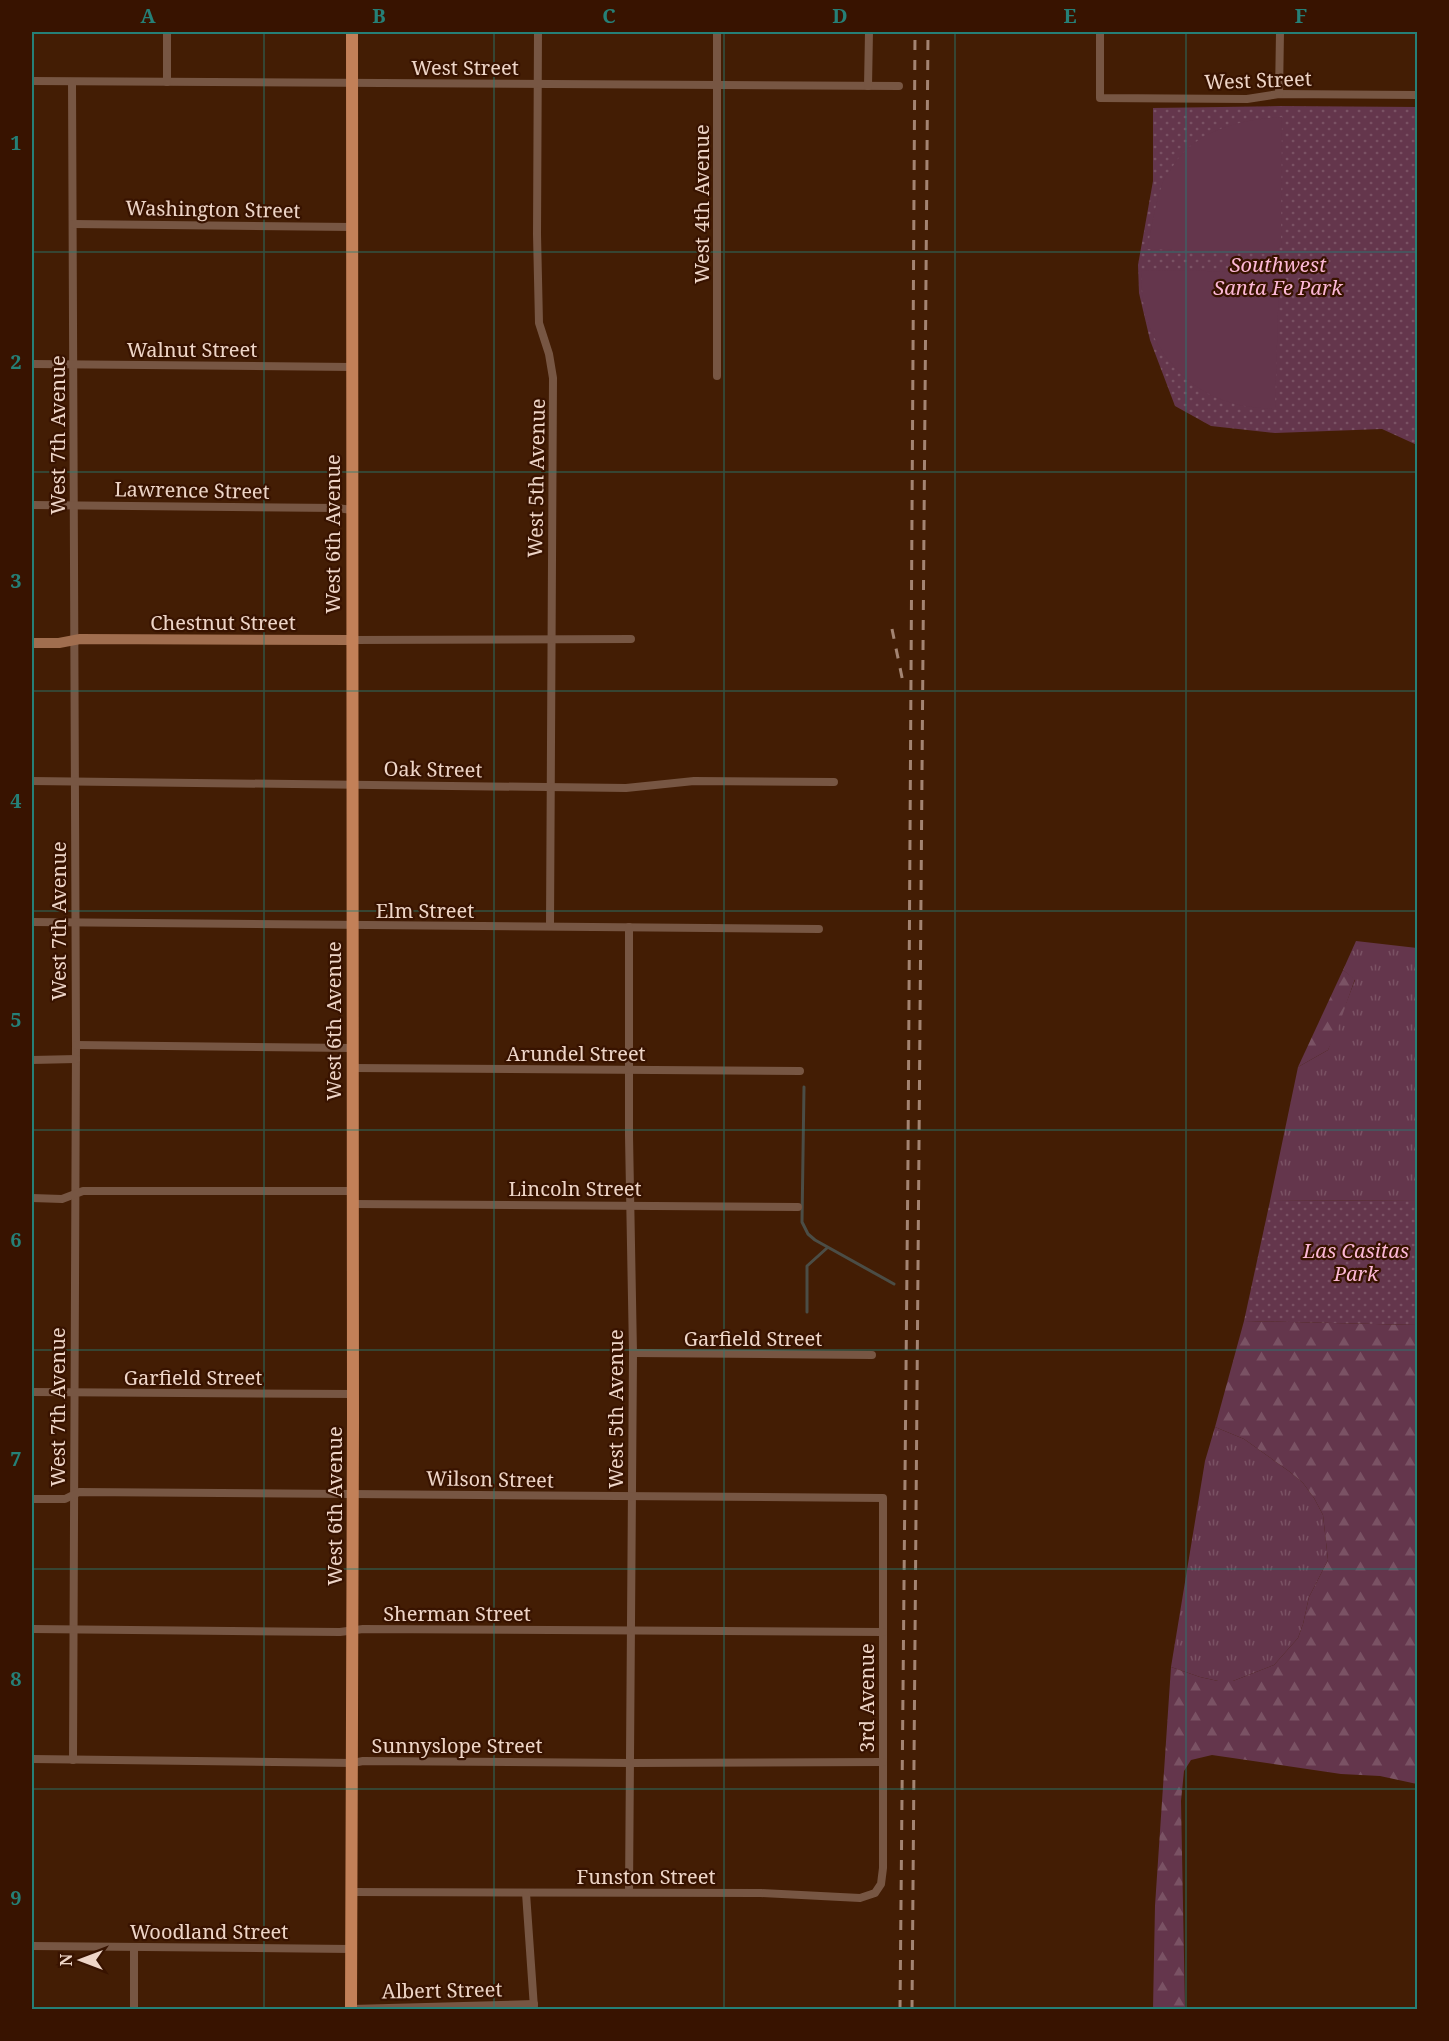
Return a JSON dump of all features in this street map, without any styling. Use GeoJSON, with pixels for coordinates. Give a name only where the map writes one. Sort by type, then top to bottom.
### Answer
{"type":"FeatureCollection","features":[{"type":"Feature","properties":{"kind":"main road","name":"West 6th Avenue"},"geometry":{"type":"LineString","coordinates":[[351,2009],[353,1630],[352,32]]}},
{"type":"Feature","properties":{"kind":"street"},"geometry":{"type":"LineString","coordinates":[[167,32],[167,82]]}},
{"type":"Feature","properties":{"kind":"street","name":"West 5th Avenue"},"geometry":{"type":"LineString","coordinates":[[538,32],[539,323],[549,354],[553,378],[550,926]]}},
{"type":"Feature","properties":{"kind":"street","name":"West 4th Avenue"},"geometry":{"type":"LineString","coordinates":[[717,32],[717,376]]}},
{"type":"Feature","properties":{"kind":"street"},"geometry":{"type":"LineString","coordinates":[[868,86],[869,32]]}},
{"type":"Feature","properties":{"kind":"street","name":"West Street"},"geometry":{"type":"LineString","coordinates":[[1100,32],[1100,98],[1248,99],[1280,94],[1418,95]]}},
{"type":"Feature","properties":{"kind":"street"},"geometry":{"type":"LineString","coordinates":[[1280,32],[1280,94]]}},
{"type":"Feature","properties":{"kind":"street","name":"West Street"},"geometry":{"type":"LineString","coordinates":[[32,81],[899,86]]}},
{"type":"Feature","properties":{"kind":"street","name":"West 7th Avenue"},"geometry":{"type":"LineString","coordinates":[[72,82],[73,781],[76,1045],[73,1760]]}},
{"type":"Feature","properties":{"kind":"street","name":"Washington Street"},"geometry":{"type":"LineString","coordinates":[[73,224],[352,227]]}},
{"type":"Feature","properties":{"kind":"street","name":"Walnut Street"},"geometry":{"type":"LineString","coordinates":[[32,364],[352,367]]}},
{"type":"Feature","properties":{"kind":"street","name":"Lawrence Street"},"geometry":{"type":"LineString","coordinates":[[32,505],[352,510]]}},
{"type":"Feature","properties":{"kind":"street","name":"Chestnut Street"},"geometry":{"type":"LineString","coordinates":[[32,643],[59,643],[74,640],[631,639]]}},
{"type":"Feature","properties":{"kind":"street","name":"Oak Street"},"geometry":{"type":"LineString","coordinates":[[32,781],[626,788],[694,781],[834,782]]}},
{"type":"Feature","properties":{"kind":"street","name":"Elm Street"},"geometry":{"type":"LineString","coordinates":[[32,922],[819,929]]}},
{"type":"Feature","properties":{"kind":"street","name":"West 5th Avenue"},"geometry":{"type":"LineString","coordinates":[[629,927],[633,1353],[629,1892]]}},
{"type":"Feature","properties":{"kind":"street"},"geometry":{"type":"LineString","coordinates":[[76,1045],[352,1048]]}},
{"type":"Feature","properties":{"kind":"street"},"geometry":{"type":"LineString","coordinates":[[32,1060],[75,1059]]}},
{"type":"Feature","properties":{"kind":"street","name":"Arundel Street"},"geometry":{"type":"LineString","coordinates":[[353,1068],[800,1071]]}},
{"type":"Feature","properties":{"kind":"street","name":"Lincoln Street"},"geometry":{"type":"LineString","coordinates":[[32,1198],[62,1199],[83,1191],[798,1207]]}},
{"type":"Feature","properties":{"kind":"street","name":"Garfield Street"},"geometry":{"type":"LineString","coordinates":[[633,1353],[872,1355]]}},
{"type":"Feature","properties":{"kind":"street","name":"Garfield Street"},"geometry":{"type":"LineString","coordinates":[[32,1392],[353,1394]]}},
{"type":"Feature","properties":{"kind":"street","name":"Wilson Street"},"geometry":{"type":"LineString","coordinates":[[32,1499],[65,1499],[73,1494],[883,1498],[883,1565]]}},
{"type":"Feature","properties":{"kind":"street","name":"3rd Avenue"},"geometry":{"type":"LineString","coordinates":[[883,1565],[883,1830]]}},
{"type":"Feature","properties":{"kind":"street","name":"Sherman Street"},"geometry":{"type":"LineString","coordinates":[[32,1629],[883,1632]]}},
{"type":"Feature","properties":{"kind":"street","name":"Sunnyslope Street"},"geometry":{"type":"LineString","coordinates":[[32,1759],[352,1763],[363,1761],[883,1762]]}},
{"type":"Feature","properties":{"kind":"street","name":"Funston Street"},"geometry":{"type":"LineString","coordinates":[[351,1892],[761,1893],[860,1898],[869,1896],[878,1890],[883,1868],[883,1830]]}},
{"type":"Feature","properties":{"kind":"street"},"geometry":{"type":"LineString","coordinates":[[526,1893],[534,2007]]}},
{"type":"Feature","properties":{"kind":"street","name":"Woodland Street"},"geometry":{"type":"LineString","coordinates":[[32,1946],[351,1949]]}},
{"type":"Feature","properties":{"kind":"street"},"geometry":{"type":"LineString","coordinates":[[134,1948],[134,2010]]}},
{"type":"Feature","properties":{"kind":"street","name":"Albert Street"},"geometry":{"type":"LineString","coordinates":[[351,2009],[534,2007]]}},
{"type":"Feature","properties":{"kind":"green space","name":"Southwest Santa Fe Park"},"geometry":{"type":"Polygon","coordinates":[[[1417,107],[1417,445],[1382,429],[1275,433],[1211,426],[1175,406],[1150,340],[1139,293],[1138,265],[1153,181],[1153,108],[1417,107]]]}},
{"type":"Feature","properties":{"kind":"green space"},"geometry":{"type":"Polygon","coordinates":[[[1282,117],[1281,246],[1272,254],[1147,249],[1163,182],[1183,153],[1194,143],[1221,129],[1235,124],[1282,117]]]}},
{"type":"Feature","properties":{"kind":"green space"},"geometry":{"type":"Polygon","coordinates":[[[1141,270],[1272,272],[1279,279],[1275,409],[1240,405],[1215,397],[1190,381],[1168,360],[1152,334],[1147,320],[1143,302],[1141,270]]]}},
{"type":"Feature","properties":{"kind":"green space"},"geometry":{"type":"Polygon","coordinates":[[[1356,941],[1417,948],[1417,1200],[1270,1201],[1298,1067],[1328,1050],[1355,980],[1343,970],[1356,941]]]}},
{"type":"Feature","properties":{"kind":"green space"},"geometry":{"type":"Polygon","coordinates":[[[1343,970],[1355,979],[1335,1036],[1328,1050],[1298,1067],[1343,970]]]}},
{"type":"Feature","properties":{"kind":"green space","name":"Las Casitas Park"},"geometry":{"type":"Polygon","coordinates":[[[1417,1200],[1417,1325],[1244,1321],[1270,1201],[1417,1200]]]}},
{"type":"Feature","properties":{"kind":"green space"},"geometry":{"type":"Polygon","coordinates":[[[1244,1321],[1417,1325],[1417,1784],[1380,1776],[1341,1774],[1212,1755],[1191,1760],[1184,1771],[1181,1801],[1185,2009],[1153,2009],[1155,1906],[1171,1667],[1200,1677],[1218,1681],[1233,1681],[1274,1665],[1298,1638],[1309,1597],[1328,1560],[1323,1515],[1303,1483],[1244,1439],[1215,1427],[1244,1321]]]}},
{"type":"Feature","properties":{"kind":"green space"},"geometry":{"type":"Polygon","coordinates":[[[1215,1427],[1244,1439],[1303,1483],[1323,1515],[1328,1560],[1309,1597],[1298,1638],[1274,1665],[1233,1681],[1218,1681],[1200,1677],[1171,1667],[1205,1461],[1215,1427]]]}},
{"type":"Feature","properties":{"kind":"waterway"},"geometry":{"type":"LineString","coordinates":[[804,1087],[802,1222],[808,1234],[815,1240],[894,1284]]}},
{"type":"Feature","properties":{"kind":"waterway"},"geometry":{"type":"LineString","coordinates":[[807,1312],[807,1266],[827,1248]]}},
{"type":"Feature","properties":{"kind":"railway"},"geometry":{"type":"LineString","coordinates":[[900,2010],[915,32]]}},
{"type":"Feature","properties":{"kind":"railway"},"geometry":{"type":"LineString","coordinates":[[912,2010],[928,32]]}},
{"type":"Feature","properties":{"kind":"railway"},"geometry":{"type":"LineString","coordinates":[[892,629],[904,687]]}}]}
